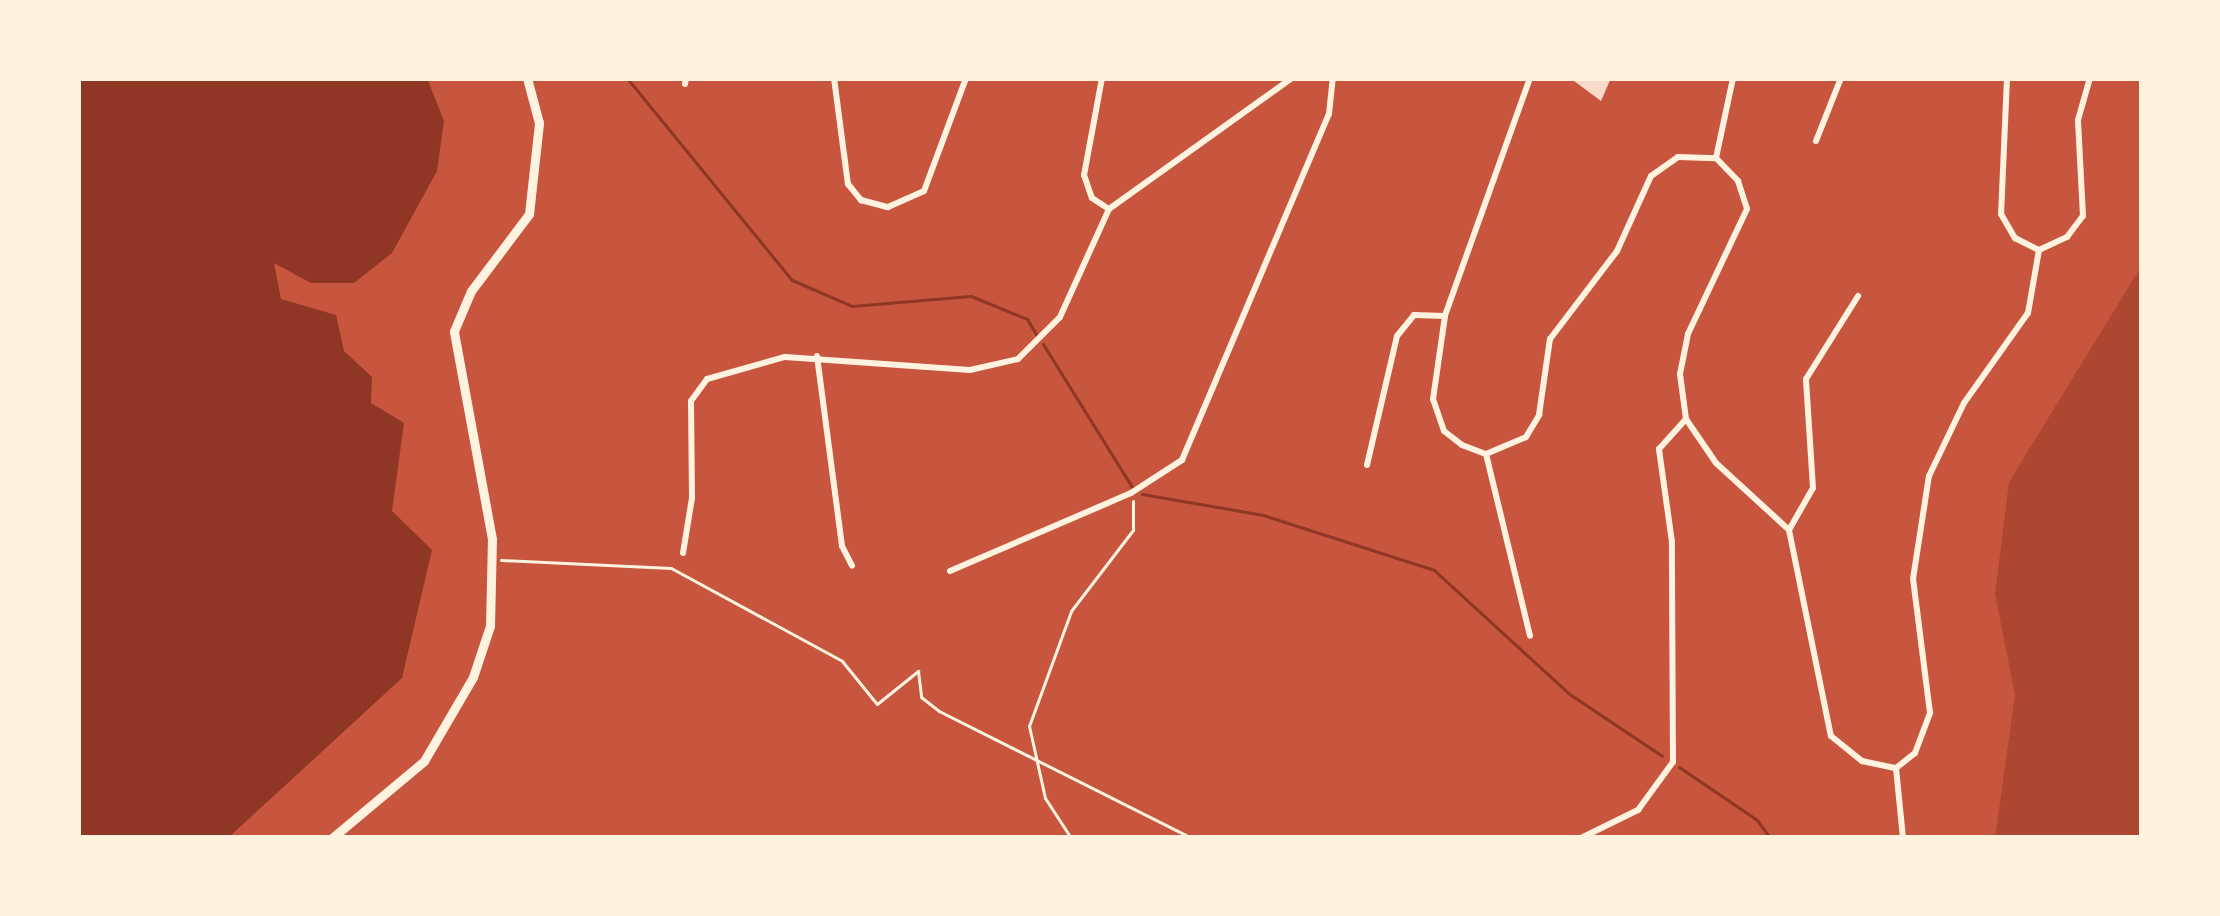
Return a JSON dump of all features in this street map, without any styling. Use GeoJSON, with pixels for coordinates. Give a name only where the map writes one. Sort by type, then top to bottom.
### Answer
{"type":"FeatureCollection","features":[{"type":"Feature","properties":{"kind":"main road"},"geometry":{"type":"LineString","coordinates":[[332,838],[404,784],[452,717],[490,626],[494,561],[454,331],[471,291],[529,214],[539,123],[527,78]]}},
{"type":"Feature","properties":{"kind":"street"},"geometry":{"type":"LineString","coordinates":[[835,78],[848,184],[861,200],[888,207],[924,190],[966,78]]}},
{"type":"Feature","properties":{"kind":"street"},"geometry":{"type":"LineString","coordinates":[[1102,78],[1084,175],[1091,198],[1109,209]]}},
{"type":"Feature","properties":{"kind":"street"},"geometry":{"type":"LineString","coordinates":[[683,554],[694,393],[738,368],[817,356],[970,370],[1018,359],[1060,317],[1109,209],[1292,78]]}},
{"type":"Feature","properties":{"kind":"street"},"geometry":{"type":"LineString","coordinates":[[950,572],[1131,493],[1172,470],[1193,446],[1261,261],[1330,114],[1334,78]]}},
{"type":"Feature","properties":{"kind":"street"},"geometry":{"type":"LineString","coordinates":[[1530,78],[1445,316],[1436,413],[1452,438],[1486,454],[1518,443],[1534,426],[1550,339],[1617,251],[1651,176],[1678,157],[1716,158],[1738,181],[1747,209],[1688,334],[1680,374],[1686,419],[1716,463],[1789,530],[1831,736],[1862,761],[1896,768],[1915,753],[1930,713],[1913,579],[1929,476],[1964,403],[2028,313],[2039,250]]}},
{"type":"Feature","properties":{"kind":"street"},"geometry":{"type":"LineString","coordinates":[[1716,158],[1733,78]]}},
{"type":"Feature","properties":{"kind":"street"},"geometry":{"type":"LineString","coordinates":[[1816,141],[1840,78]]}},
{"type":"Feature","properties":{"kind":"street"},"geometry":{"type":"LineString","coordinates":[[2007,78],[1999,199],[2015,238],[2039,250]]}},
{"type":"Feature","properties":{"kind":"street"},"geometry":{"type":"LineString","coordinates":[[2039,250],[2067,237],[2083,215],[2078,120],[2090,78]]}},
{"type":"Feature","properties":{"kind":"street"},"geometry":{"type":"LineString","coordinates":[[1789,530],[1813,488],[1806,379],[1858,296]]}},
{"type":"Feature","properties":{"kind":"street"},"geometry":{"type":"LineString","coordinates":[[1366,466],[1397,336],[1414,315],[1445,316]]}},
{"type":"Feature","properties":{"kind":"street"},"geometry":{"type":"LineString","coordinates":[[817,356],[842,546],[852,566]]}},
{"type":"Feature","properties":{"kind":"street"},"geometry":{"type":"LineString","coordinates":[[1582,838],[1637,810],[1672,762],[1672,542],[1659,449],[1686,419]]}},
{"type":"Feature","properties":{"kind":"street"},"geometry":{"type":"LineString","coordinates":[[1486,454],[1530,636]]}},
{"type":"Feature","properties":{"kind":"street"},"geometry":{"type":"LineString","coordinates":[[1896,768],[1903,838]]}},
{"type":"Feature","properties":{"kind":"path"},"geometry":{"type":"LineString","coordinates":[[1071,838],[1031,757],[1029,726],[1041,677],[1071,611],[1133,530],[1131,493]]}},
{"type":"Feature","properties":{"kind":"path"},"geometry":{"type":"LineString","coordinates":[[494,561],[671,568],[842,661],[877,704],[919,671],[921,697],[939,711],[1031,757],[1058,778],[1073,777],[1191,838]]}},
{"type":"Feature","properties":{"kind":"shaded area"},"geometry":{"type":"Polygon","coordinates":[[[78,78],[427,78],[444,121],[437,171],[392,253],[354,283],[311,283],[274,263],[281,299],[336,315],[344,351],[372,377],[371,403],[404,423],[392,511],[432,550],[402,678],[228,838],[78,838],[78,78]]]}},
{"type":"Feature","properties":{"kind":"shaded area"},"geometry":{"type":"Polygon","coordinates":[[[2142,265],[2142,838],[1995,838],[2015,695],[1995,594],[2009,482],[2142,265]]]}},
{"type":"Feature","properties":{"kind":"building"},"geometry":{"type":"Polygon","coordinates":[[[1570,78],[1611,78],[1601,101],[1570,78]]]}},
{"type":"Feature","properties":{"kind":"waterway"},"geometry":{"type":"LineString","coordinates":[[627,78],[792,280],[852,306],[971,296],[1027,319],[1038,337]]}},
{"type":"Feature","properties":{"kind":"waterway"},"geometry":{"type":"LineString","coordinates":[[1043,344],[1132,487]]}},
{"type":"Feature","properties":{"kind":"waterway"},"geometry":{"type":"LineString","coordinates":[[1142,494],[1263,515],[1434,570],[1568,693],[1662,756]]}},
{"type":"Feature","properties":{"kind":"waterway"},"geometry":{"type":"LineString","coordinates":[[1679,767],[1757,820],[1770,838]]}}]}
